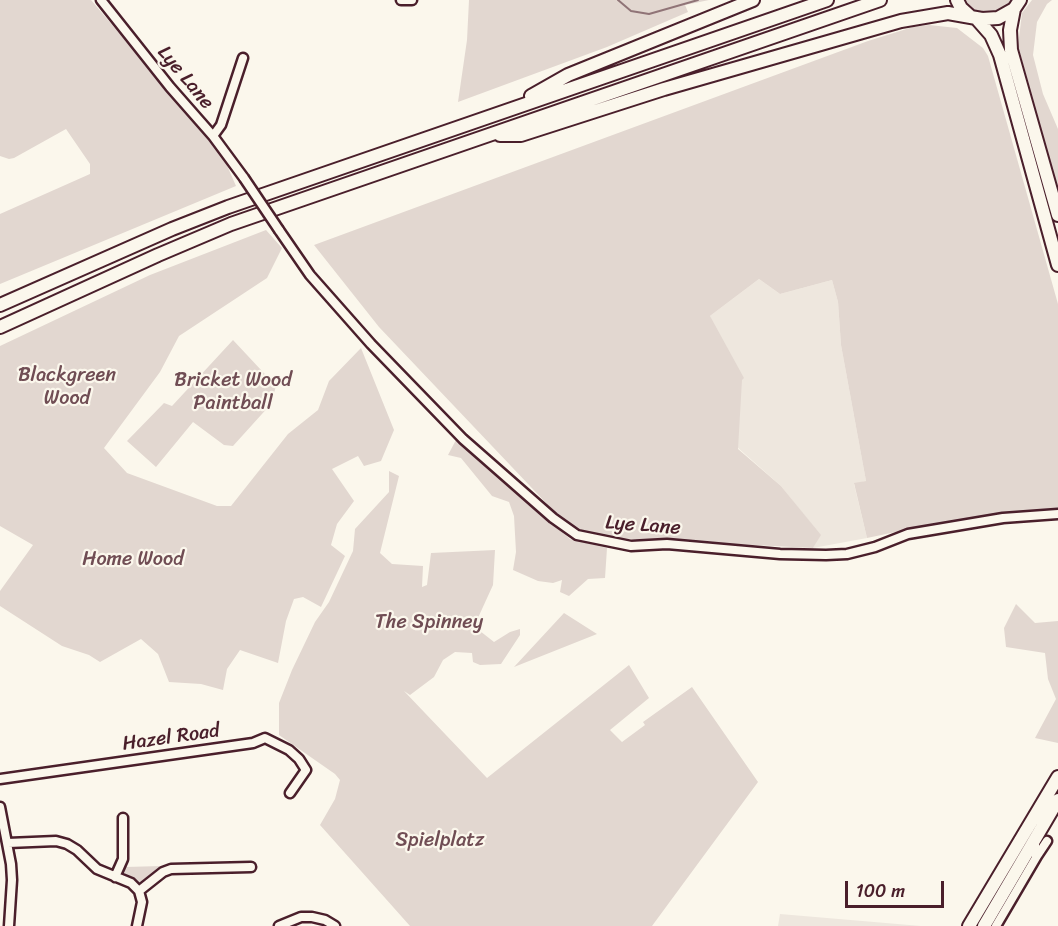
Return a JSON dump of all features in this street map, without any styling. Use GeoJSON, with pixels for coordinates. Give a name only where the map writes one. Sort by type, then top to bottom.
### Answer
{"type":"FeatureCollection","features":[{"type":"Feature","properties":{"kind":"highway"},"geometry":{"type":"LineString","coordinates":[[511,108],[568,75],[753,0]]}},
{"type":"Feature","properties":{"kind":"highway"},"geometry":{"type":"LineString","coordinates":[[0,305],[172,229],[228,207],[827,0]]}},
{"type":"Feature","properties":{"kind":"highway"},"geometry":{"type":"LineString","coordinates":[[0,327],[231,224],[880,0]]}},
{"type":"Feature","properties":{"kind":"highway"},"geometry":{"type":"LineString","coordinates":[[957,0],[965,12],[974,17],[991,35],[1000,55],[1058,265]]}},
{"type":"Feature","properties":{"kind":"highway"},"geometry":{"type":"LineString","coordinates":[[489,136],[521,135],[664,89],[901,21],[948,14],[998,18],[1019,3]]}},
{"type":"Feature","properties":{"kind":"highway"},"geometry":{"type":"LineString","coordinates":[[1019,3],[1010,30],[1011,50],[1058,215]]}},
{"type":"Feature","properties":{"kind":"highway"},"geometry":{"type":"LineString","coordinates":[[969,926],[1058,777]]}},
{"type":"Feature","properties":{"kind":"highway"},"geometry":{"type":"LineString","coordinates":[[984,926],[1041,840],[1058,800]]}},
{"type":"Feature","properties":{"kind":"street","name":"Lye Lane"},"geometry":{"type":"LineString","coordinates":[[101,0],[213,136],[244,177],[310,275],[371,344],[456,431],[553,518],[576,535],[631,546],[667,544],[780,554],[826,555],[847,554],[875,547],[908,534],[1003,518],[1058,514]]}},
{"type":"Feature","properties":{"kind":"street"},"geometry":{"type":"LineString","coordinates":[[400,0],[412,0]]}},
{"type":"Feature","properties":{"kind":"street"},"geometry":{"type":"LineString","coordinates":[[213,136],[221,125],[243,58]]}},
{"type":"Feature","properties":{"kind":"street","name":"Hazel Road"},"geometry":{"type":"LineString","coordinates":[[0,779],[253,743],[265,738],[289,750],[306,770],[290,793]]}},
{"type":"Feature","properties":{"kind":"street"},"geometry":{"type":"LineString","coordinates":[[0,807],[8,843],[12,880],[9,926]]}},
{"type":"Feature","properties":{"kind":"street"},"geometry":{"type":"LineString","coordinates":[[115,877],[123,859],[123,818]]}},
{"type":"Feature","properties":{"kind":"street"},"geometry":{"type":"LineString","coordinates":[[996,926],[1037,856],[1035,854],[1041,840]]}},
{"type":"Feature","properties":{"kind":"street"},"geometry":{"type":"LineString","coordinates":[[8,843],[67,843],[91,865],[131,884],[139,891],[142,908],[137,926]]}},
{"type":"Feature","properties":{"kind":"street"},"geometry":{"type":"LineString","coordinates":[[139,891],[159,875],[171,869],[252,867]]}},
{"type":"Feature","properties":{"kind":"street"},"geometry":{"type":"LineString","coordinates":[[279,926],[302,917],[325,920],[335,926]]}},
{"type":"Feature","properties":{"kind":"shaded area"},"geometry":{"type":"Polygon","coordinates":[[[759,279],[780,294],[832,280],[838,302],[841,345],[866,481],[854,484],[867,538],[813,548],[820,535],[781,486],[737,447],[710,316],[759,279]]]}},
{"type":"Feature","properties":{"kind":"shaded area"},"geometry":{"type":"Polygon","coordinates":[[[780,914],[921,926],[778,926],[780,914]]]}},
{"type":"Feature","properties":{"kind":"green space"},"geometry":{"type":"Polygon","coordinates":[[[0,0],[91,0],[222,154],[236,186],[0,284],[0,214],[90,174],[90,164],[66,129],[14,158],[0,156],[0,0]]]}},
{"type":"Feature","properties":{"kind":"green space"},"geometry":{"type":"Polygon","coordinates":[[[469,0],[709,0],[685,5],[688,12],[607,47],[458,102],[467,40],[469,0]]]}},
{"type":"Feature","properties":{"kind":"green space"},"geometry":{"type":"Polygon","coordinates":[[[961,0],[1013,0],[1010,5],[995,14],[977,13],[969,9],[961,0]]]}},
{"type":"Feature","properties":{"kind":"green space"},"geometry":{"type":"Polygon","coordinates":[[[1032,0],[1052,0],[1047,4],[1037,22],[1033,55],[1043,94],[1058,129],[1058,191],[1018,46],[1022,13],[1032,0]]]}},
{"type":"Feature","properties":{"kind":"green space"},"geometry":{"type":"Polygon","coordinates":[[[929,25],[957,28],[983,48],[988,56],[1058,304],[1058,510],[1020,512],[867,538],[854,483],[866,481],[841,345],[838,302],[832,280],[780,294],[759,279],[710,316],[744,378],[742,380],[738,449],[781,486],[821,535],[813,548],[594,537],[567,525],[379,327],[314,245],[868,41],[913,27],[929,25]]]}},
{"type":"Feature","properties":{"kind":"green space"},"geometry":{"type":"Polygon","coordinates":[[[266,230],[282,248],[267,278],[179,336],[160,372],[104,448],[127,473],[217,506],[231,506],[288,434],[318,410],[329,381],[361,348],[394,430],[381,461],[364,466],[358,456],[332,469],[354,501],[337,524],[331,545],[345,556],[321,607],[303,597],[294,599],[286,621],[278,663],[240,650],[227,669],[223,690],[201,684],[169,682],[158,654],[141,639],[100,662],[89,655],[62,646],[0,606],[0,591],[33,545],[0,526],[0,346],[150,275],[266,230]]]}},
{"type":"Feature","properties":{"kind":"green space","name":"Bricket Wood Paintball"},"geometry":{"type":"Polygon","coordinates":[[[233,340],[276,386],[271,404],[233,446],[224,445],[193,422],[156,467],[127,441],[164,403],[172,406],[233,340]]]}},
{"type":"Feature","properties":{"kind":"green space"},"geometry":{"type":"Polygon","coordinates":[[[456,440],[570,539],[607,548],[605,578],[588,579],[569,596],[560,592],[562,580],[553,583],[538,581],[513,570],[516,552],[514,516],[509,502],[492,496],[461,458],[448,455],[456,440]]]}},
{"type":"Feature","properties":{"kind":"green space"},"geometry":{"type":"Polygon","coordinates":[[[389,471],[399,476],[380,553],[392,564],[423,566],[422,587],[427,585],[431,553],[495,550],[493,585],[477,620],[480,631],[494,642],[520,629],[520,635],[501,664],[480,665],[473,662],[472,653],[455,652],[443,660],[434,677],[410,695],[404,691],[487,778],[629,665],[649,698],[610,730],[622,742],[645,725],[643,722],[692,687],[758,782],[652,926],[410,926],[320,825],[335,799],[340,780],[335,774],[279,735],[279,703],[315,622],[329,602],[353,551],[355,529],[389,492],[389,471]]]}},
{"type":"Feature","properties":{"kind":"green space"},"geometry":{"type":"Polygon","coordinates":[[[1016,604],[1035,623],[1058,621],[1058,743],[1035,738],[1056,699],[1048,679],[1045,653],[1006,647],[1004,628],[1016,604]]]}},
{"type":"Feature","properties":{"kind":"green space"},"geometry":{"type":"Polygon","coordinates":[[[564,613],[597,634],[514,667],[564,613]]]}},
{"type":"Feature","properties":{"kind":"green space"},"geometry":{"type":"Polygon","coordinates":[[[162,866],[151,878],[141,883],[126,877],[123,869],[125,867],[162,866]]]}},
{"type":"Feature","properties":{"kind":"waterway"},"geometry":{"type":"LineString","coordinates":[[618,0],[631,11],[649,14],[698,0]]}},
{"type":"Feature","properties":{"kind":"park label","name":"Blackgreen Wood"},"geometry":{"type":"Point","coordinates":[67,388]}},
{"type":"Feature","properties":{"kind":"park label","name":"Home Wood"},"geometry":{"type":"Point","coordinates":[133,560]}},
{"type":"Feature","properties":{"kind":"park label","name":"The Spinney"},"geometry":{"type":"Point","coordinates":[429,623]}},
{"type":"Feature","properties":{"kind":"park label","name":"Spielplatz"},"geometry":{"type":"Point","coordinates":[440,841]}}]}
